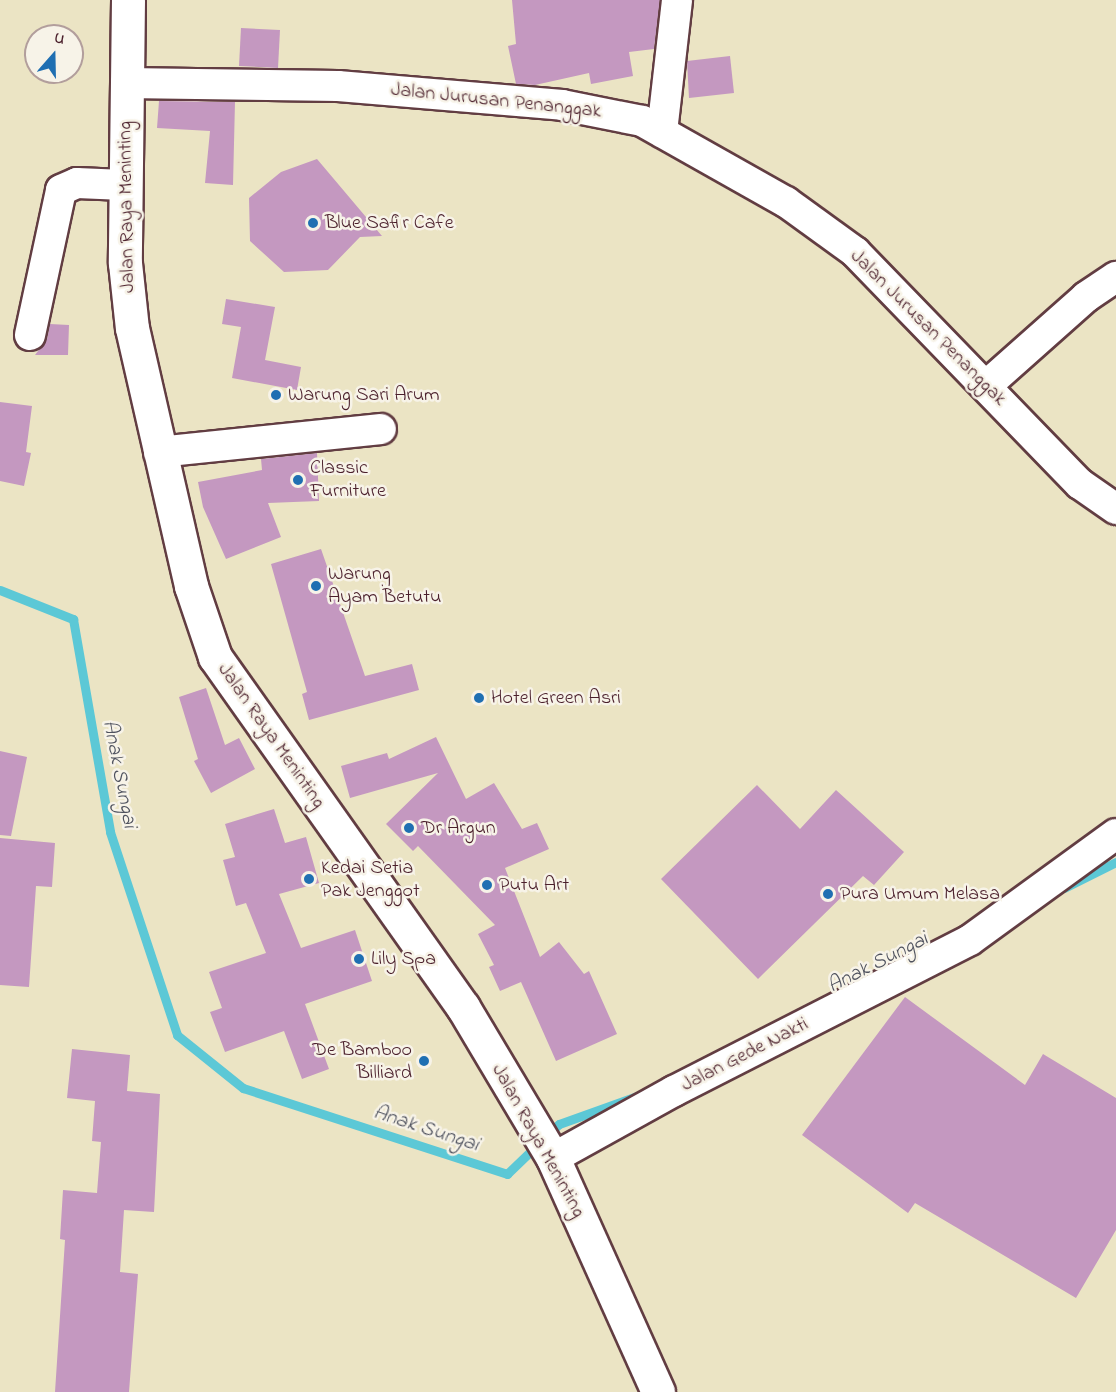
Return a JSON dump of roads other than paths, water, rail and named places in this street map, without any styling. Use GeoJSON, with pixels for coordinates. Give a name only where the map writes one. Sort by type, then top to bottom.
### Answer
{"type":"FeatureCollection","features":[{"type":"Feature","properties":{"kind":"highway","name":"Jalan Raya Meninting"},"geometry":{"type":"LineString","coordinates":[[128,0],[124,185],[125,263],[132,328],[191,586],[215,657],[430,958],[550,1153],[658,1392]]}},
{"type":"Feature","properties":{"kind":"street"},"geometry":{"type":"LineString","coordinates":[[662,132],[677,0]]}},
{"type":"Feature","properties":{"kind":"street","name":"Jalan Jurusan Penanggak"},"geometry":{"type":"LineString","coordinates":[[126,83],[338,86],[562,105],[615,113],[662,132],[786,202],[855,252],[987,385],[1080,484],[1116,509]]}},
{"type":"Feature","properties":{"kind":"street"},"geometry":{"type":"LineString","coordinates":[[30,335],[61,190],[77,183],[124,185]]}},
{"type":"Feature","properties":{"kind":"street"},"geometry":{"type":"LineString","coordinates":[[987,385],[1086,297],[1116,277]]}},
{"type":"Feature","properties":{"kind":"street"},"geometry":{"type":"LineString","coordinates":[[159,452],[381,429]]}},
{"type":"Feature","properties":{"kind":"street","name":"Jalan Gede Nakti"},"geometry":{"type":"LineString","coordinates":[[550,1153],[970,940],[1116,834]]}},
{"type":"Feature","properties":{"kind":"waterway","name":"Anak Sungai"},"geometry":{"type":"LineString","coordinates":[[0,590],[73,619],[110,832],[177,1035],[243,1088],[507,1174],[559,1124],[640,1095]]}},
{"type":"Feature","properties":{"kind":"waterway","name":"Anak Sungai"},"geometry":{"type":"LineString","coordinates":[[1064,888],[1116,862]]}},
{"type":"Feature","properties":{"kind":"place","name":"Blue Safir Cafe"},"geometry":{"type":"Point","coordinates":[313,223]}},
{"type":"Feature","properties":{"kind":"place","name":"Warung Sari Arum"},"geometry":{"type":"Point","coordinates":[276,395]}},
{"type":"Feature","properties":{"kind":"place","name":"Classic Furniture"},"geometry":{"type":"Point","coordinates":[298,480]}},
{"type":"Feature","properties":{"kind":"place","name":"Warung Ayam Betutu"},"geometry":{"type":"Point","coordinates":[316,586]}},
{"type":"Feature","properties":{"kind":"place","name":"Hotel Green Asri"},"geometry":{"type":"Point","coordinates":[479,698]}},
{"type":"Feature","properties":{"kind":"place","name":"Dr Argun"},"geometry":{"type":"Point","coordinates":[409,828]}},
{"type":"Feature","properties":{"kind":"place","name":"Kedai Setia Pak Jenggot"},"geometry":{"type":"Point","coordinates":[309,879]}},
{"type":"Feature","properties":{"kind":"place","name":"Putu Art"},"geometry":{"type":"Point","coordinates":[487,885]}},
{"type":"Feature","properties":{"kind":"place","name":"Pura Umum Melasa"},"geometry":{"type":"Point","coordinates":[828,894]}},
{"type":"Feature","properties":{"kind":"place","name":"Lily Spa"},"geometry":{"type":"Point","coordinates":[359,959]}},
{"type":"Feature","properties":{"kind":"place","name":"De Bamboo Billiard"},"geometry":{"type":"Point","coordinates":[424,1061]}}]}
